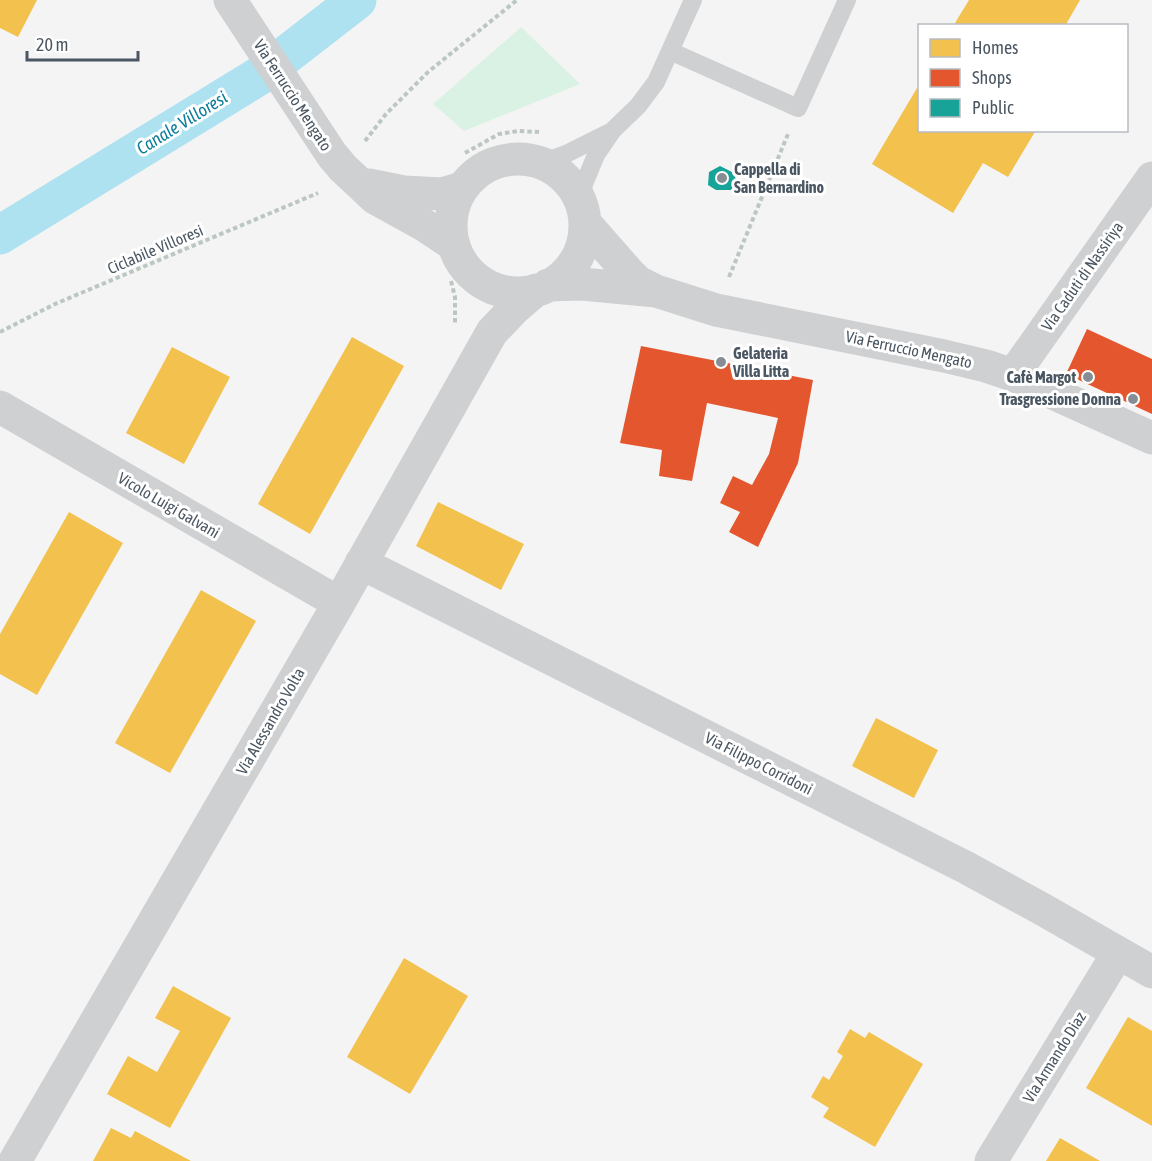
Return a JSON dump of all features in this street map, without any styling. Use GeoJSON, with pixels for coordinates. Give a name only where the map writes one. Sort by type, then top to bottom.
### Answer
{"type":"FeatureCollection","features":[{"type":"Feature","properties":{"kind":"street","name":"Via Ferruccio Mengato"},"geometry":{"type":"LineString","coordinates":[[230,0],[332,155],[343,168],[375,198],[424,225],[454,245]]}},
{"type":"Feature","properties":{"kind":"street"},"geometry":{"type":"LineString","coordinates":[[541,148],[558,172],[572,186],[582,212],[584,234],[582,247],[576,260],[559,279],[542,288],[512,292],[496,289],[481,281],[462,262],[451,232],[451,219],[455,204],[462,188],[483,169],[495,163],[524,159],[541,148]]}},
{"type":"Feature","properties":{"kind":"street","name":"Via Caduti di Nassiriya"},"geometry":{"type":"LineString","coordinates":[[1012,375],[1152,178]]}},
{"type":"Feature","properties":{"kind":"street"},"geometry":{"type":"LineString","coordinates":[[361,184],[404,192],[442,194],[462,188]]}},
{"type":"Feature","properties":{"kind":"street","name":"Via Ferruccio Mengato"},"geometry":{"type":"LineString","coordinates":[[582,212],[629,273],[639,282],[656,291],[716,310],[986,366],[1012,375],[1152,438]]}},
{"type":"Feature","properties":{"kind":"street","name":"Via Ferruccio Mengato"},"geometry":{"type":"LineString","coordinates":[[542,288],[582,284],[656,291]]}},
{"type":"Feature","properties":{"kind":"street","name":"Via Alessandro Volta"},"geometry":{"type":"LineString","coordinates":[[15,1161],[339,603],[492,332],[514,309],[542,288]]}},
{"type":"Feature","properties":{"kind":"street","name":"Vicolo Luigi Galvani"},"geometry":{"type":"LineString","coordinates":[[0,407],[339,603]]}},
{"type":"Feature","properties":{"kind":"street","name":"Via Filippo Corridoni"},"geometry":{"type":"LineString","coordinates":[[362,563],[965,867],[1152,972]]}},
{"type":"Feature","properties":{"kind":"street","name":"Via Armando Diaz"},"geometry":{"type":"LineString","coordinates":[[990,1161],[1118,953]]}},
{"type":"Feature","properties":{"kind":"lane"},"geometry":{"type":"LineString","coordinates":[[582,212],[584,184],[592,162],[613,130],[638,106],[656,82],[693,0]]}},
{"type":"Feature","properties":{"kind":"lane"},"geometry":{"type":"LineString","coordinates":[[670,51],[798,108],[847,0]]}},
{"type":"Feature","properties":{"kind":"lane"},"geometry":{"type":"LineString","coordinates":[[541,148],[566,154],[613,130]]}},
{"type":"Feature","properties":{"kind":"path"},"geometry":{"type":"LineString","coordinates":[[372,148],[364,143],[387,114],[428,72],[517,0]]}},
{"type":"Feature","properties":{"kind":"path"},"geometry":{"type":"LineString","coordinates":[[716,310],[798,108]]}},
{"type":"Feature","properties":{"kind":"path"},"geometry":{"type":"LineString","coordinates":[[461,156],[499,134],[518,131],[541,148]]}},
{"type":"Feature","properties":{"kind":"path","name":"Ciclabile Villoresi"},"geometry":{"type":"LineString","coordinates":[[0,332],[55,304],[322,191]]}},
{"type":"Feature","properties":{"kind":"green space"},"geometry":{"type":"Polygon","coordinates":[[[521,27],[580,84],[464,131],[433,104],[521,27]]]}},
{"type":"Feature","properties":{"kind":"building: Homes"},"geometry":{"type":"Polygon","coordinates":[[[0,0],[37,0],[18,37],[0,28],[0,0]]]}},
{"type":"Feature","properties":{"kind":"building: Homes"},"geometry":{"type":"Polygon","coordinates":[[[969,0],[1080,0],[1066,24],[955,23],[969,0]]]}},
{"type":"Feature","properties":{"kind":"building: Homes"},"geometry":{"type":"Polygon","coordinates":[[[917,88],[918,132],[1035,132],[1008,177],[983,163],[953,213],[872,164],[917,88]]]}},
{"type":"Feature","properties":{"kind":"building: Homes"},"geometry":{"type":"Polygon","coordinates":[[[352,337],[404,366],[310,534],[258,504],[352,337]]]}},
{"type":"Feature","properties":{"kind":"building: Homes"},"geometry":{"type":"Polygon","coordinates":[[[172,347],[230,377],[184,464],[126,433],[172,347]]]}},
{"type":"Feature","properties":{"kind":"building: Homes"},"geometry":{"type":"Polygon","coordinates":[[[438,502],[524,544],[501,590],[416,546],[438,502]]]}},
{"type":"Feature","properties":{"kind":"building: Homes"},"geometry":{"type":"Polygon","coordinates":[[[69,512],[123,543],[37,695],[0,674],[0,634],[69,512]]]}},
{"type":"Feature","properties":{"kind":"building: Homes"},"geometry":{"type":"Polygon","coordinates":[[[201,590],[256,621],[170,773],[115,743],[201,590]]]}},
{"type":"Feature","properties":{"kind":"building: Homes"},"geometry":{"type":"Polygon","coordinates":[[[876,718],[938,750],[914,798],[852,766],[876,718]]]}},
{"type":"Feature","properties":{"kind":"building: Homes"},"geometry":{"type":"Polygon","coordinates":[[[404,958],[468,996],[410,1094],[347,1057],[404,958]]]}},
{"type":"Feature","properties":{"kind":"building: Homes"},"geometry":{"type":"Polygon","coordinates":[[[173,986],[231,1018],[170,1128],[107,1094],[128,1056],[157,1072],[180,1031],[155,1018],[173,986]]]}},
{"type":"Feature","properties":{"kind":"building: Homes"},"geometry":{"type":"Polygon","coordinates":[[[1128,1017],[1152,1031],[1152,1126],[1086,1088],[1128,1017]]]}},
{"type":"Feature","properties":{"kind":"building: Homes"},"geometry":{"type":"Polygon","coordinates":[[[850,1029],[865,1038],[869,1032],[923,1064],[875,1147],[823,1117],[829,1108],[811,1097],[823,1076],[829,1080],[843,1056],[837,1052],[850,1029]]]}},
{"type":"Feature","properties":{"kind":"building: Homes"},"geometry":{"type":"Polygon","coordinates":[[[111,1128],[131,1138],[135,1131],[191,1161],[93,1161],[111,1128]]]}},
{"type":"Feature","properties":{"kind":"building: Homes"},"geometry":{"type":"Polygon","coordinates":[[[1060,1138],[1100,1161],[1046,1161],[1060,1138]]]}},
{"type":"Feature","properties":{"kind":"building: Shops"},"geometry":{"type":"Polygon","coordinates":[[[1087,329],[1152,359],[1152,414],[1066,374],[1087,329]]]}},
{"type":"Feature","properties":{"kind":"building: Shops"},"geometry":{"type":"Polygon","coordinates":[[[641,346],[813,380],[798,463],[758,547],[729,532],[740,512],[720,503],[733,476],[752,485],[769,454],[778,418],[707,403],[692,481],[659,476],[662,450],[620,443],[641,346]]]}},
{"type":"Feature","properties":{"kind":"building: Public","name":"Cappella di San Bernardino"},"geometry":{"type":"Polygon","coordinates":[[[720,166],[734,173],[737,183],[731,190],[716,190],[708,185],[709,172],[720,166]]]}},
{"type":"Feature","properties":{"kind":"waterway","name":"Canale Villoresi"},"geometry":{"type":"LineString","coordinates":[[0,235],[259,76],[357,0]]}},
{"type":"Feature","properties":{"kind":"place","name":"Cappella di San Bernardino"},"geometry":{"type":"Point","coordinates":[722,178]}},
{"type":"Feature","properties":{"kind":"place","name":"Gelateria Villa Litta"},"geometry":{"type":"Point","coordinates":[721,362]}},
{"type":"Feature","properties":{"kind":"place","name":"Cafè Margot"},"geometry":{"type":"Point","coordinates":[1088,377]}},
{"type":"Feature","properties":{"kind":"place","name":"Trasgressione Donna"},"geometry":{"type":"Point","coordinates":[1133,399]}}]}
